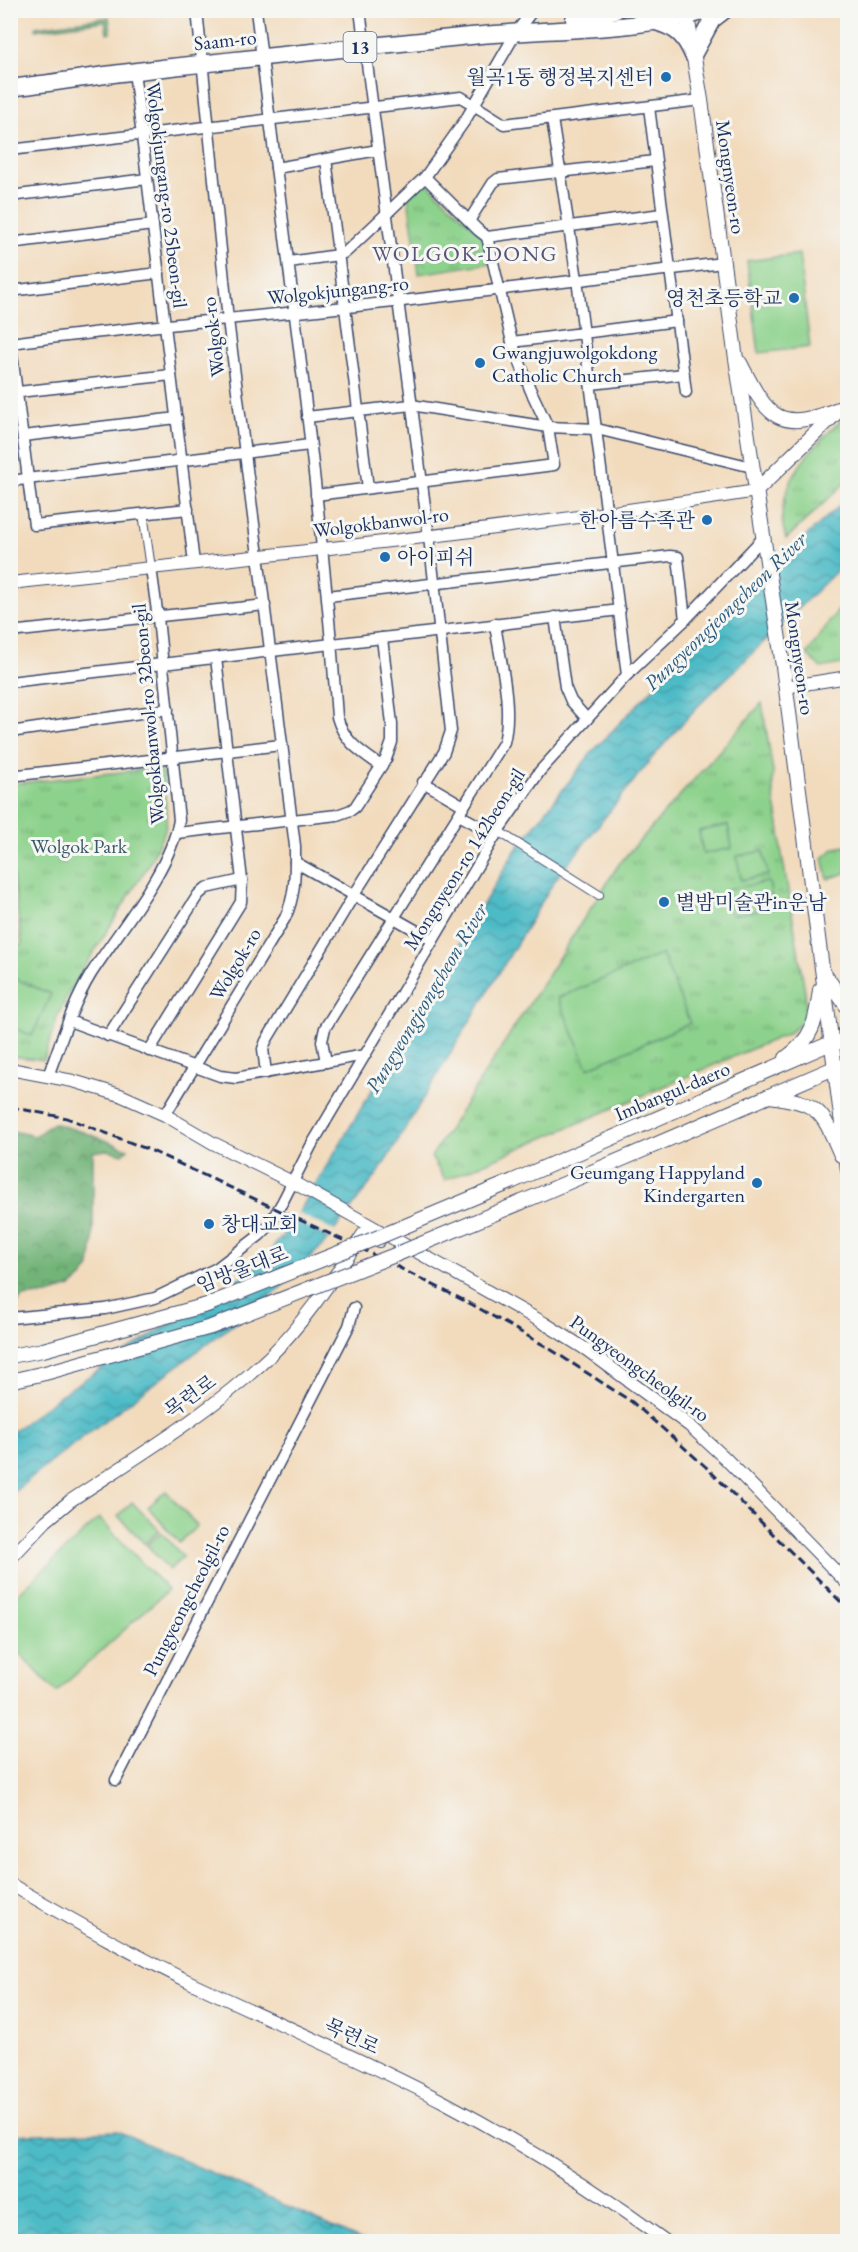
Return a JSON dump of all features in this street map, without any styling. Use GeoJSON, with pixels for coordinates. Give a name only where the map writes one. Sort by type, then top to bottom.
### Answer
{"type":"FeatureCollection","features":[{"type":"Feature","properties":{"kind":"main road","name":"Saam-ro"},"geometry":{"type":"LineString","coordinates":[[517,31],[616,10]]}},
{"type":"Feature","properties":{"kind":"main road","name":"Saam-ro"},"geometry":{"type":"LineString","coordinates":[[10,88],[134,71],[364,46],[517,31],[619,25],[710,10]]}},
{"type":"Feature","properties":{"kind":"main road"},"geometry":{"type":"LineString","coordinates":[[693,55],[712,21],[725,10]]}},
{"type":"Feature","properties":{"kind":"main road","name":"Mongnyeon-ro"},"geometry":{"type":"LineString","coordinates":[[687,14],[783,666],[831,1043],[841,1067],[848,1171]]}},
{"type":"Feature","properties":{"kind":"main road"},"geometry":{"type":"LineString","coordinates":[[652,21],[672,27],[685,38],[693,55]]}},
{"type":"Feature","properties":{"kind":"main road"},"geometry":{"type":"LineString","coordinates":[[735,352],[762,403],[774,415],[786,421],[797,422],[817,418],[844,405]]}},
{"type":"Feature","properties":{"kind":"main road"},"geometry":{"type":"LineString","coordinates":[[756,490],[844,405]]}},
{"type":"Feature","properties":{"kind":"main road"},"geometry":{"type":"LineString","coordinates":[[822,970],[848,1008]]}},
{"type":"Feature","properties":{"kind":"main road"},"geometry":{"type":"LineString","coordinates":[[765,1072],[795,1051],[808,1037],[816,1018],[822,970]]}},
{"type":"Feature","properties":{"kind":"main road","name":"Imbangul-daero"},"geometry":{"type":"LineString","coordinates":[[513,1181],[831,1043],[848,1041]]}},
{"type":"Feature","properties":{"kind":"main road"},"geometry":{"type":"LineString","coordinates":[[10,1381],[211,1327],[395,1255],[841,1067]]}},
{"type":"Feature","properties":{"kind":"main road"},"geometry":{"type":"LineString","coordinates":[[768,1096],[805,1103],[819,1112],[827,1123],[848,1171]]}},
{"type":"Feature","properties":{"kind":"main road","name":"임방울대로"},"geometry":{"type":"LineString","coordinates":[[10,1356],[43,1350],[207,1305],[380,1237],[513,1181]]}},
{"type":"Feature","properties":{"kind":"street","name":"Wolgok-ro"},"geometry":{"type":"LineString","coordinates":[[165,1114],[292,904],[295,884],[291,821],[271,651],[228,320],[197,10]]}},
{"type":"Feature","properties":{"kind":"street"},"geometry":{"type":"LineString","coordinates":[[256,10],[295,312],[328,596],[340,726],[356,749],[381,766]]}},
{"type":"Feature","properties":{"kind":"street"},"geometry":{"type":"LineString","coordinates":[[266,1072],[263,1049],[266,1041],[423,782],[444,752],[451,731],[429,537],[360,10]]}},
{"type":"Feature","properties":{"kind":"street"},"geometry":{"type":"LineString","coordinates":[[289,262],[346,252],[425,177],[474,105],[517,31],[533,10]]}},
{"type":"Feature","properties":{"kind":"street","name":"Wolgokjungang-ro 25beon-gil"},"geometry":{"type":"LineString","coordinates":[[134,71],[194,563]]}},
{"type":"Feature","properties":{"kind":"street"},"geometry":{"type":"LineString","coordinates":[[10,150],[461,97],[504,124],[701,100]]}},
{"type":"Feature","properties":{"kind":"street"},"geometry":{"type":"LineString","coordinates":[[649,107],[686,393]]}},
{"type":"Feature","properties":{"kind":"street"},"geometry":{"type":"LineString","coordinates":[[552,119],[578,279],[609,514],[627,675]]}},
{"type":"Feature","properties":{"kind":"street"},"geometry":{"type":"LineString","coordinates":[[276,168],[378,150]]}},
{"type":"Feature","properties":{"kind":"street"},"geometry":{"type":"LineString","coordinates":[[326,159],[368,488]]}},
{"type":"Feature","properties":{"kind":"street"},"geometry":{"type":"LineString","coordinates":[[469,221],[493,183],[498,179],[655,161]]}},
{"type":"Feature","properties":{"kind":"street"},"geometry":{"type":"LineString","coordinates":[[316,495],[554,465],[548,427],[512,342],[488,237],[425,177]]}},
{"type":"Feature","properties":{"kind":"street"},"geometry":{"type":"LineString","coordinates":[[10,196],[147,179]]}},
{"type":"Feature","properties":{"kind":"street"},"geometry":{"type":"LineString","coordinates":[[488,237],[662,214]]}},
{"type":"Feature","properties":{"kind":"street"},"geometry":{"type":"LineString","coordinates":[[10,243],[153,225]]}},
{"type":"Feature","properties":{"kind":"street","name":"Wolgokjungang-ro"},"geometry":{"type":"LineString","coordinates":[[11,342],[165,324],[228,320],[398,302],[723,263]]}},
{"type":"Feature","properties":{"kind":"street"},"geometry":{"type":"LineString","coordinates":[[10,291],[159,273]]}},
{"type":"Feature","properties":{"kind":"street"},"geometry":{"type":"LineString","coordinates":[[512,342],[677,321]]}},
{"type":"Feature","properties":{"kind":"street"},"geometry":{"type":"LineString","coordinates":[[11,342],[34,525],[188,509]]}},
{"type":"Feature","properties":{"kind":"street"},"geometry":{"type":"LineString","coordinates":[[591,384],[684,374]]}},
{"type":"Feature","properties":{"kind":"street"},"geometry":{"type":"LineString","coordinates":[[18,392],[171,375]]}},
{"type":"Feature","properties":{"kind":"street"},"geometry":{"type":"LineString","coordinates":[[307,417],[411,405],[548,427],[597,429],[752,467]]}},
{"type":"Feature","properties":{"kind":"street"},"geometry":{"type":"LineString","coordinates":[[23,436],[177,418]]}},
{"type":"Feature","properties":{"kind":"street"},"geometry":{"type":"LineString","coordinates":[[10,481],[310,446]]}},
{"type":"Feature","properties":{"kind":"street","name":"Wolgokbanwol-ro"},"geometry":{"type":"LineString","coordinates":[[10,583],[429,537],[609,514],[756,490]]}},
{"type":"Feature","properties":{"kind":"street"},"geometry":{"type":"LineString","coordinates":[[142,513],[151,568]]}},
{"type":"Feature","properties":{"kind":"street","name":"Mongnyeon-ro 142beon-gil"},"geometry":{"type":"LineString","coordinates":[[10,1318],[123,1306],[155,1298],[191,1283],[218,1268],[253,1242],[267,1227],[296,1183],[311,1146],[433,940],[540,771],[627,675],[764,544]]}},
{"type":"Feature","properties":{"kind":"street"},"geometry":{"type":"LineString","coordinates":[[328,596],[678,556],[685,620]]}},
{"type":"Feature","properties":{"kind":"street","name":"Wolgokbanwol-ro 32beon-gil"},"geometry":{"type":"LineString","coordinates":[[48,1076],[69,1021],[90,977],[143,896],[177,834],[179,820],[151,568]]}},
{"type":"Feature","properties":{"kind":"street"},"geometry":{"type":"LineString","coordinates":[[10,632],[265,605]]}},
{"type":"Feature","properties":{"kind":"street"},"geometry":{"type":"LineString","coordinates":[[10,682],[620,610]]}},
{"type":"Feature","properties":{"kind":"street"},"geometry":{"type":"LineString","coordinates":[[555,617],[565,687],[571,701],[586,719]]}},
{"type":"Feature","properties":{"kind":"street"},"geometry":{"type":"LineString","coordinates":[[326,1062],[322,1041],[326,1028],[504,742],[508,726],[495,624]]}},
{"type":"Feature","properties":{"kind":"street"},"geometry":{"type":"LineString","coordinates":[[177,834],[337,815],[351,810],[360,802],[392,742],[393,732],[382,638]]}},
{"type":"Feature","properties":{"kind":"street"},"geometry":{"type":"LineString","coordinates":[[149,1052],[241,902],[242,880],[216,658]]}},
{"type":"Feature","properties":{"kind":"street"},"geometry":{"type":"LineString","coordinates":[[785,687],[848,677]]}},
{"type":"Feature","properties":{"kind":"street"},"geometry":{"type":"LineString","coordinates":[[10,732],[168,709]]}},
{"type":"Feature","properties":{"kind":"street"},"geometry":{"type":"LineString","coordinates":[[10,776],[281,745]]}},
{"type":"Feature","properties":{"kind":"street"},"geometry":{"type":"LineString","coordinates":[[423,782],[459,814],[500,834],[599,895]]}},
{"type":"Feature","properties":{"kind":"street"},"geometry":{"type":"LineString","coordinates":[[295,862],[433,940]]}},
{"type":"Feature","properties":{"kind":"street"},"geometry":{"type":"LineString","coordinates":[[108,1036],[198,895],[206,888],[242,880]]}},
{"type":"Feature","properties":{"kind":"street"},"geometry":{"type":"LineString","coordinates":[[69,1021],[149,1052],[220,1076],[236,1078],[365,1055]]}},
{"type":"Feature","properties":{"kind":"street"},"geometry":{"type":"LineString","coordinates":[[10,1069],[48,1076],[120,1095],[165,1114],[213,1143],[296,1183]]}},
{"type":"Feature","properties":{"kind":"street","name":"Pungyeongcheolgil-ro"},"geometry":{"type":"LineString","coordinates":[[296,1183],[369,1231],[423,1262],[434,1261],[513,1304],[587,1350],[690,1426],[725,1458],[848,1584]]}},
{"type":"Feature","properties":{"kind":"street","name":"목련로"},"geometry":{"type":"LineString","coordinates":[[10,1559],[46,1521],[70,1501],[218,1401],[271,1355],[316,1302],[369,1231]]}},
{"type":"Feature","properties":{"kind":"street","name":"Pungyeongcheolgil-ro"},"geometry":{"type":"LineString","coordinates":[[116,1780],[349,1326],[354,1308]]}},
{"type":"Feature","properties":{"kind":"street","name":"목련로"},"geometry":{"type":"LineString","coordinates":[[10,1884],[94,1933],[192,1983],[444,2102],[528,2149],[622,2209],[667,2241]]}},
{"type":"Feature","properties":{"kind":"green space"},"geometry":{"type":"Polygon","coordinates":[[[109,17],[111,33],[107,33],[105,21],[36,30],[36,27],[109,17]]]}},
{"type":"Feature","properties":{"kind":"green space"},"geometry":{"type":"Polygon","coordinates":[[[425,181],[485,238],[491,263],[419,274],[408,197],[425,181]]]}},
{"type":"Feature","properties":{"kind":"green space"},"geometry":{"type":"Polygon","coordinates":[[[799,254],[810,347],[759,353],[747,261],[799,254]]]}},
{"type":"Feature","properties":{"kind":"green space"},"geometry":{"type":"Polygon","coordinates":[[[847,415],[847,481],[786,539],[782,516],[789,486],[804,459],[847,415]]]}},
{"type":"Feature","properties":{"kind":"green space"},"geometry":{"type":"Polygon","coordinates":[[[847,602],[847,663],[821,668],[807,654],[835,614],[847,602]]]}},
{"type":"Feature","properties":{"kind":"green space"},"geometry":{"type":"Polygon","coordinates":[[[762,703],[773,772],[773,791],[781,848],[805,991],[804,1021],[789,1033],[445,1180],[431,1157],[619,864],[762,703]]]}},
{"type":"Feature","properties":{"kind":"green space","name":"Wolgok Park"},"geometry":{"type":"Polygon","coordinates":[[[157,768],[163,774],[167,817],[165,831],[149,864],[70,990],[57,1018],[44,1060],[11,1056],[10,947],[22,945],[11,864],[11,784],[157,768]]]}},
{"type":"Feature","properties":{"kind":"green space"},"geometry":{"type":"Polygon","coordinates":[[[728,825],[732,848],[703,854],[699,831],[728,825]]]}},
{"type":"Feature","properties":{"kind":"green space"},"geometry":{"type":"Polygon","coordinates":[[[847,846],[846,873],[828,879],[823,858],[835,848],[847,846]]]}},
{"type":"Feature","properties":{"kind":"green space"},"geometry":{"type":"Polygon","coordinates":[[[763,851],[768,875],[741,880],[737,856],[763,851]]]}},
{"type":"Feature","properties":{"kind":"green space"},"geometry":{"type":"Polygon","coordinates":[[[769,882],[774,908],[731,915],[727,889],[769,882]]]}},
{"type":"Feature","properties":{"kind":"green space"},"geometry":{"type":"Polygon","coordinates":[[[662,954],[690,1023],[588,1068],[558,998],[662,954]]]}},
{"type":"Feature","properties":{"kind":"green space"},"geometry":{"type":"Polygon","coordinates":[[[11,977],[51,994],[32,1036],[11,1026],[11,977]]]}},
{"type":"Feature","properties":{"kind":"green space"},"geometry":{"type":"Polygon","coordinates":[[[53,1123],[128,1149],[123,1154],[107,1150],[93,1152],[93,1242],[90,1267],[82,1278],[71,1287],[49,1294],[22,1297],[16,1306],[10,1305],[11,1131],[35,1136],[53,1123]]]}},
{"type":"Feature","properties":{"kind":"green space"},"geometry":{"type":"Polygon","coordinates":[[[166,1491],[197,1526],[179,1543],[148,1507],[166,1491]]]}},
{"type":"Feature","properties":{"kind":"green space"},"geometry":{"type":"Polygon","coordinates":[[[132,1502],[159,1530],[145,1544],[118,1516],[132,1502]]]}},
{"type":"Feature","properties":{"kind":"green space"},"geometry":{"type":"Polygon","coordinates":[[[99,1518],[168,1590],[56,1692],[11,1644],[11,1600],[99,1518]]]}},
{"type":"Feature","properties":{"kind":"green space"},"geometry":{"type":"Polygon","coordinates":[[[161,1532],[183,1557],[169,1570],[147,1545],[161,1532]]]}},
{"type":"Feature","properties":{"kind":"water"},"geometry":{"type":"Polygon","coordinates":[[[847,499],[847,561],[697,707],[652,758],[555,880],[379,1172],[324,1244],[276,1292],[11,1494],[11,1433],[62,1394],[259,1265],[292,1224],[515,851],[592,752],[751,586],[847,499]]]}},
{"type":"Feature","properties":{"kind":"water"},"geometry":{"type":"Polygon","coordinates":[[[118,2131],[364,2241],[11,2241],[11,2135],[118,2131]]]}},
{"type":"Feature","properties":{"kind":"pier"},"geometry":{"type":"Polygon","coordinates":[[[295,1212],[337,1232],[332,1239],[291,1219],[295,1212]]]}},
{"type":"Feature","properties":{"kind":"railway"},"geometry":{"type":"LineString","coordinates":[[10,1107],[67,1118],[152,1151],[360,1248],[473,1305],[547,1347],[632,1402],[669,1434],[706,1467],[848,1609]]}},
{"type":"Feature","properties":{"kind":"place","name":"월곡1동 행정복지센터"},"geometry":{"type":"Point","coordinates":[666,77]}},
{"type":"Feature","properties":{"kind":"place","name":"영천초등학교"},"geometry":{"type":"Point","coordinates":[794,298]}},
{"type":"Feature","properties":{"kind":"place","name":"Gwangjuwolgokdong Catholic Church"},"geometry":{"type":"Point","coordinates":[480,363]}},
{"type":"Feature","properties":{"kind":"place","name":"한아름수족관"},"geometry":{"type":"Point","coordinates":[707,520]}},
{"type":"Feature","properties":{"kind":"place","name":"아이피쉬"},"geometry":{"type":"Point","coordinates":[385,557]}},
{"type":"Feature","properties":{"kind":"place","name":"별밤미술관in운남"},"geometry":{"type":"Point","coordinates":[664,902]}},
{"type":"Feature","properties":{"kind":"place","name":"Geumgang Happyland Kindergarten"},"geometry":{"type":"Point","coordinates":[757,1183]}},
{"type":"Feature","properties":{"kind":"place","name":"창대교회"},"geometry":{"type":"Point","coordinates":[209,1224]}},
{"type":"Feature","properties":{"kind":"district","name":"WOLGOK-DONG"},"geometry":{"type":"Point","coordinates":[465,253]}},
{"type":"Feature","properties":{"kind":"water label","name":"Pungyeongjeongcheon River"},"geometry":{"type":"Point","coordinates":[725,611]}},
{"type":"Feature","properties":{"kind":"water label","name":"Pungyeongjeongcheon River"},"geometry":{"type":"Point","coordinates":[426,998]}}]}
